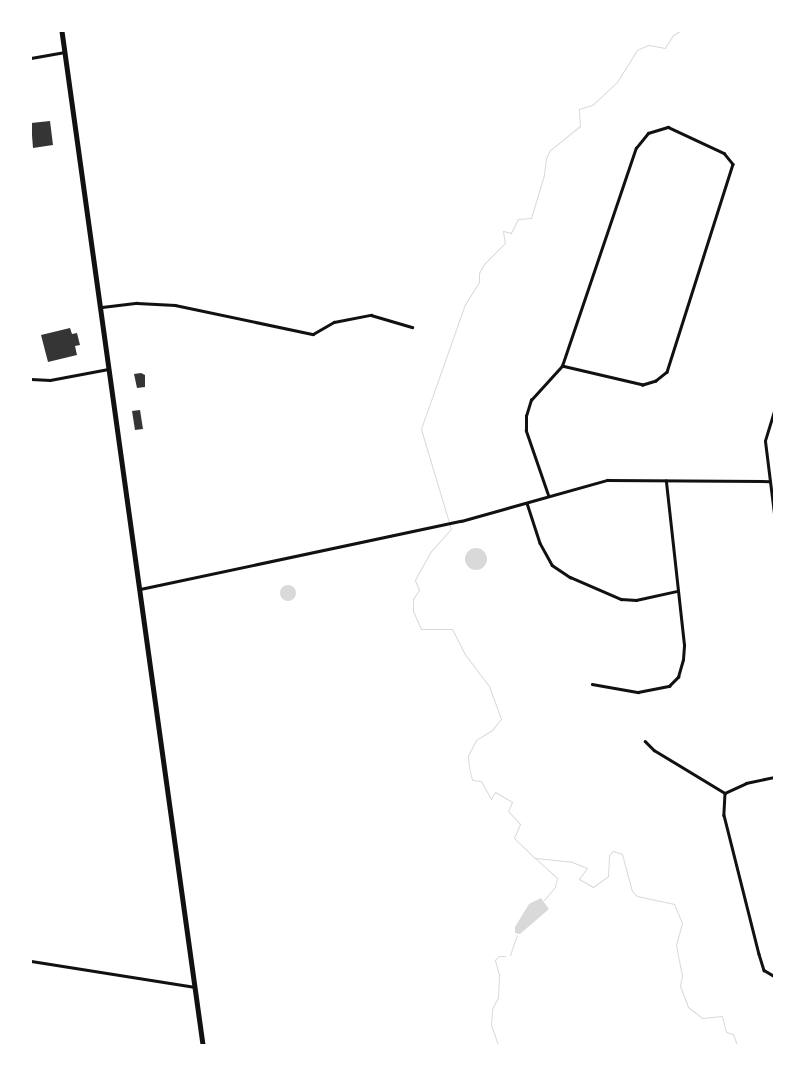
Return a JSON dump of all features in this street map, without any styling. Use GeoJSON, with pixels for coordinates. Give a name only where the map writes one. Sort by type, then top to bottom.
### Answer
{"type":"FeatureCollection","features":[{"type":"Feature","properties":{"kind":"highway"},"geometry":{"type":"LineString","coordinates":[[62,31],[102,307],[203,1045]]}},
{"type":"Feature","properties":{"kind":"street"},"geometry":{"type":"LineString","coordinates":[[31,58],[65,52]]}},
{"type":"Feature","properties":{"kind":"street"},"geometry":{"type":"LineString","coordinates":[[548,495],[526,431],[526,416],[530,400],[562,366],[636,148],[648,133],[668,127],[724,154],[733,164],[667,372],[656,381],[643,385],[562,366]]}},
{"type":"Feature","properties":{"kind":"street"},"geometry":{"type":"LineString","coordinates":[[102,307],[137,303],[175,305],[313,334],[334,322],[371,315],[412,327]]}},
{"type":"Feature","properties":{"kind":"street"},"geometry":{"type":"LineString","coordinates":[[31,379],[50,380],[110,368]]}},
{"type":"Feature","properties":{"kind":"street"},"geometry":{"type":"LineString","coordinates":[[774,411],[765,441],[774,512]]}},
{"type":"Feature","properties":{"kind":"street"},"geometry":{"type":"LineString","coordinates":[[140,589],[456,522],[607,480],[769,481]]}},
{"type":"Feature","properties":{"kind":"street"},"geometry":{"type":"LineString","coordinates":[[592,684],[638,692],[669,686],[678,677],[683,660],[684,645],[666,481]]}},
{"type":"Feature","properties":{"kind":"street"},"geometry":{"type":"LineString","coordinates":[[526,502],[540,543],[552,565],[570,576],[621,599],[636,600],[678,591]]}},
{"type":"Feature","properties":{"kind":"street"},"geometry":{"type":"LineString","coordinates":[[645,741],[654,750],[725,793]]}},
{"type":"Feature","properties":{"kind":"street"},"geometry":{"type":"LineString","coordinates":[[725,793],[746,783],[774,777]]}},
{"type":"Feature","properties":{"kind":"street"},"geometry":{"type":"LineString","coordinates":[[725,793],[724,815],[759,954],[764,970],[774,976]]}},
{"type":"Feature","properties":{"kind":"street"},"geometry":{"type":"LineString","coordinates":[[31,961],[195,987]]}},
{"type":"Feature","properties":{"kind":"shaded area"},"geometry":{"type":"Polygon","coordinates":[[[476,548],[484,551],[487,559],[484,567],[476,570],[468,567],[465,559],[468,551],[476,548]]]}},
{"type":"Feature","properties":{"kind":"shaded area"},"geometry":{"type":"Polygon","coordinates":[[[285,585],[291,585],[296,590],[294,599],[285,601],[280,596],[280,590],[285,585]]]}},
{"type":"Feature","properties":{"kind":"shaded area"},"geometry":{"type":"Polygon","coordinates":[[[541,898],[549,909],[520,934],[515,933],[515,927],[529,904],[541,898]]]}},
{"type":"Feature","properties":{"kind":"building"},"geometry":{"type":"Polygon","coordinates":[[[50,121],[53,145],[33,148],[31,123],[50,121]]]}},
{"type":"Feature","properties":{"kind":"building"},"geometry":{"type":"Polygon","coordinates":[[[70,328],[72,334],[77,333],[80,345],[75,346],[77,355],[48,362],[41,335],[70,328]]]}},
{"type":"Feature","properties":{"kind":"building"},"geometry":{"type":"Polygon","coordinates":[[[141,373],[145,375],[145,387],[137,388],[134,374],[141,373]]]}},
{"type":"Feature","properties":{"kind":"building"},"geometry":{"type":"Polygon","coordinates":[[[140,410],[143,429],[135,430],[132,411],[140,410]]]}},
{"type":"Feature","properties":{"kind":"waterway"},"geometry":{"type":"LineString","coordinates":[[680,31],[673,35],[665,48],[648,45],[637,50],[618,81],[592,105],[579,109],[580,126],[550,150],[546,158],[544,175],[531,218],[518,219],[511,233],[503,231],[505,243],[484,264],[479,273],[479,282],[465,304],[421,429],[451,529],[431,551],[415,580],[419,590],[413,599],[413,611],[421,629],[452,629],[464,653],[489,686],[501,719],[492,730],[476,740],[468,756],[469,767],[472,780],[481,781],[491,799],[495,792],[512,802],[508,811],[520,824],[514,838],[535,858],[572,862],[587,868],[579,879],[593,887],[608,876],[609,855],[613,851],[622,854],[632,891],[637,896],[674,904],[682,923],[676,945],[682,975],[680,986],[688,1007],[702,1018],[722,1016],[726,1032],[733,1034],[737,1045]]}},
{"type":"Feature","properties":{"kind":"waterway"},"geometry":{"type":"LineString","coordinates":[[535,858],[557,878],[555,887],[544,900]]}},
{"type":"Feature","properties":{"kind":"waterway"},"geometry":{"type":"LineString","coordinates":[[510,955],[517,935]]}},
{"type":"Feature","properties":{"kind":"waterway"},"geometry":{"type":"LineString","coordinates":[[498,1045],[491,1025],[492,1009],[498,997],[499,975],[495,960],[499,956],[505,956]]}}]}
